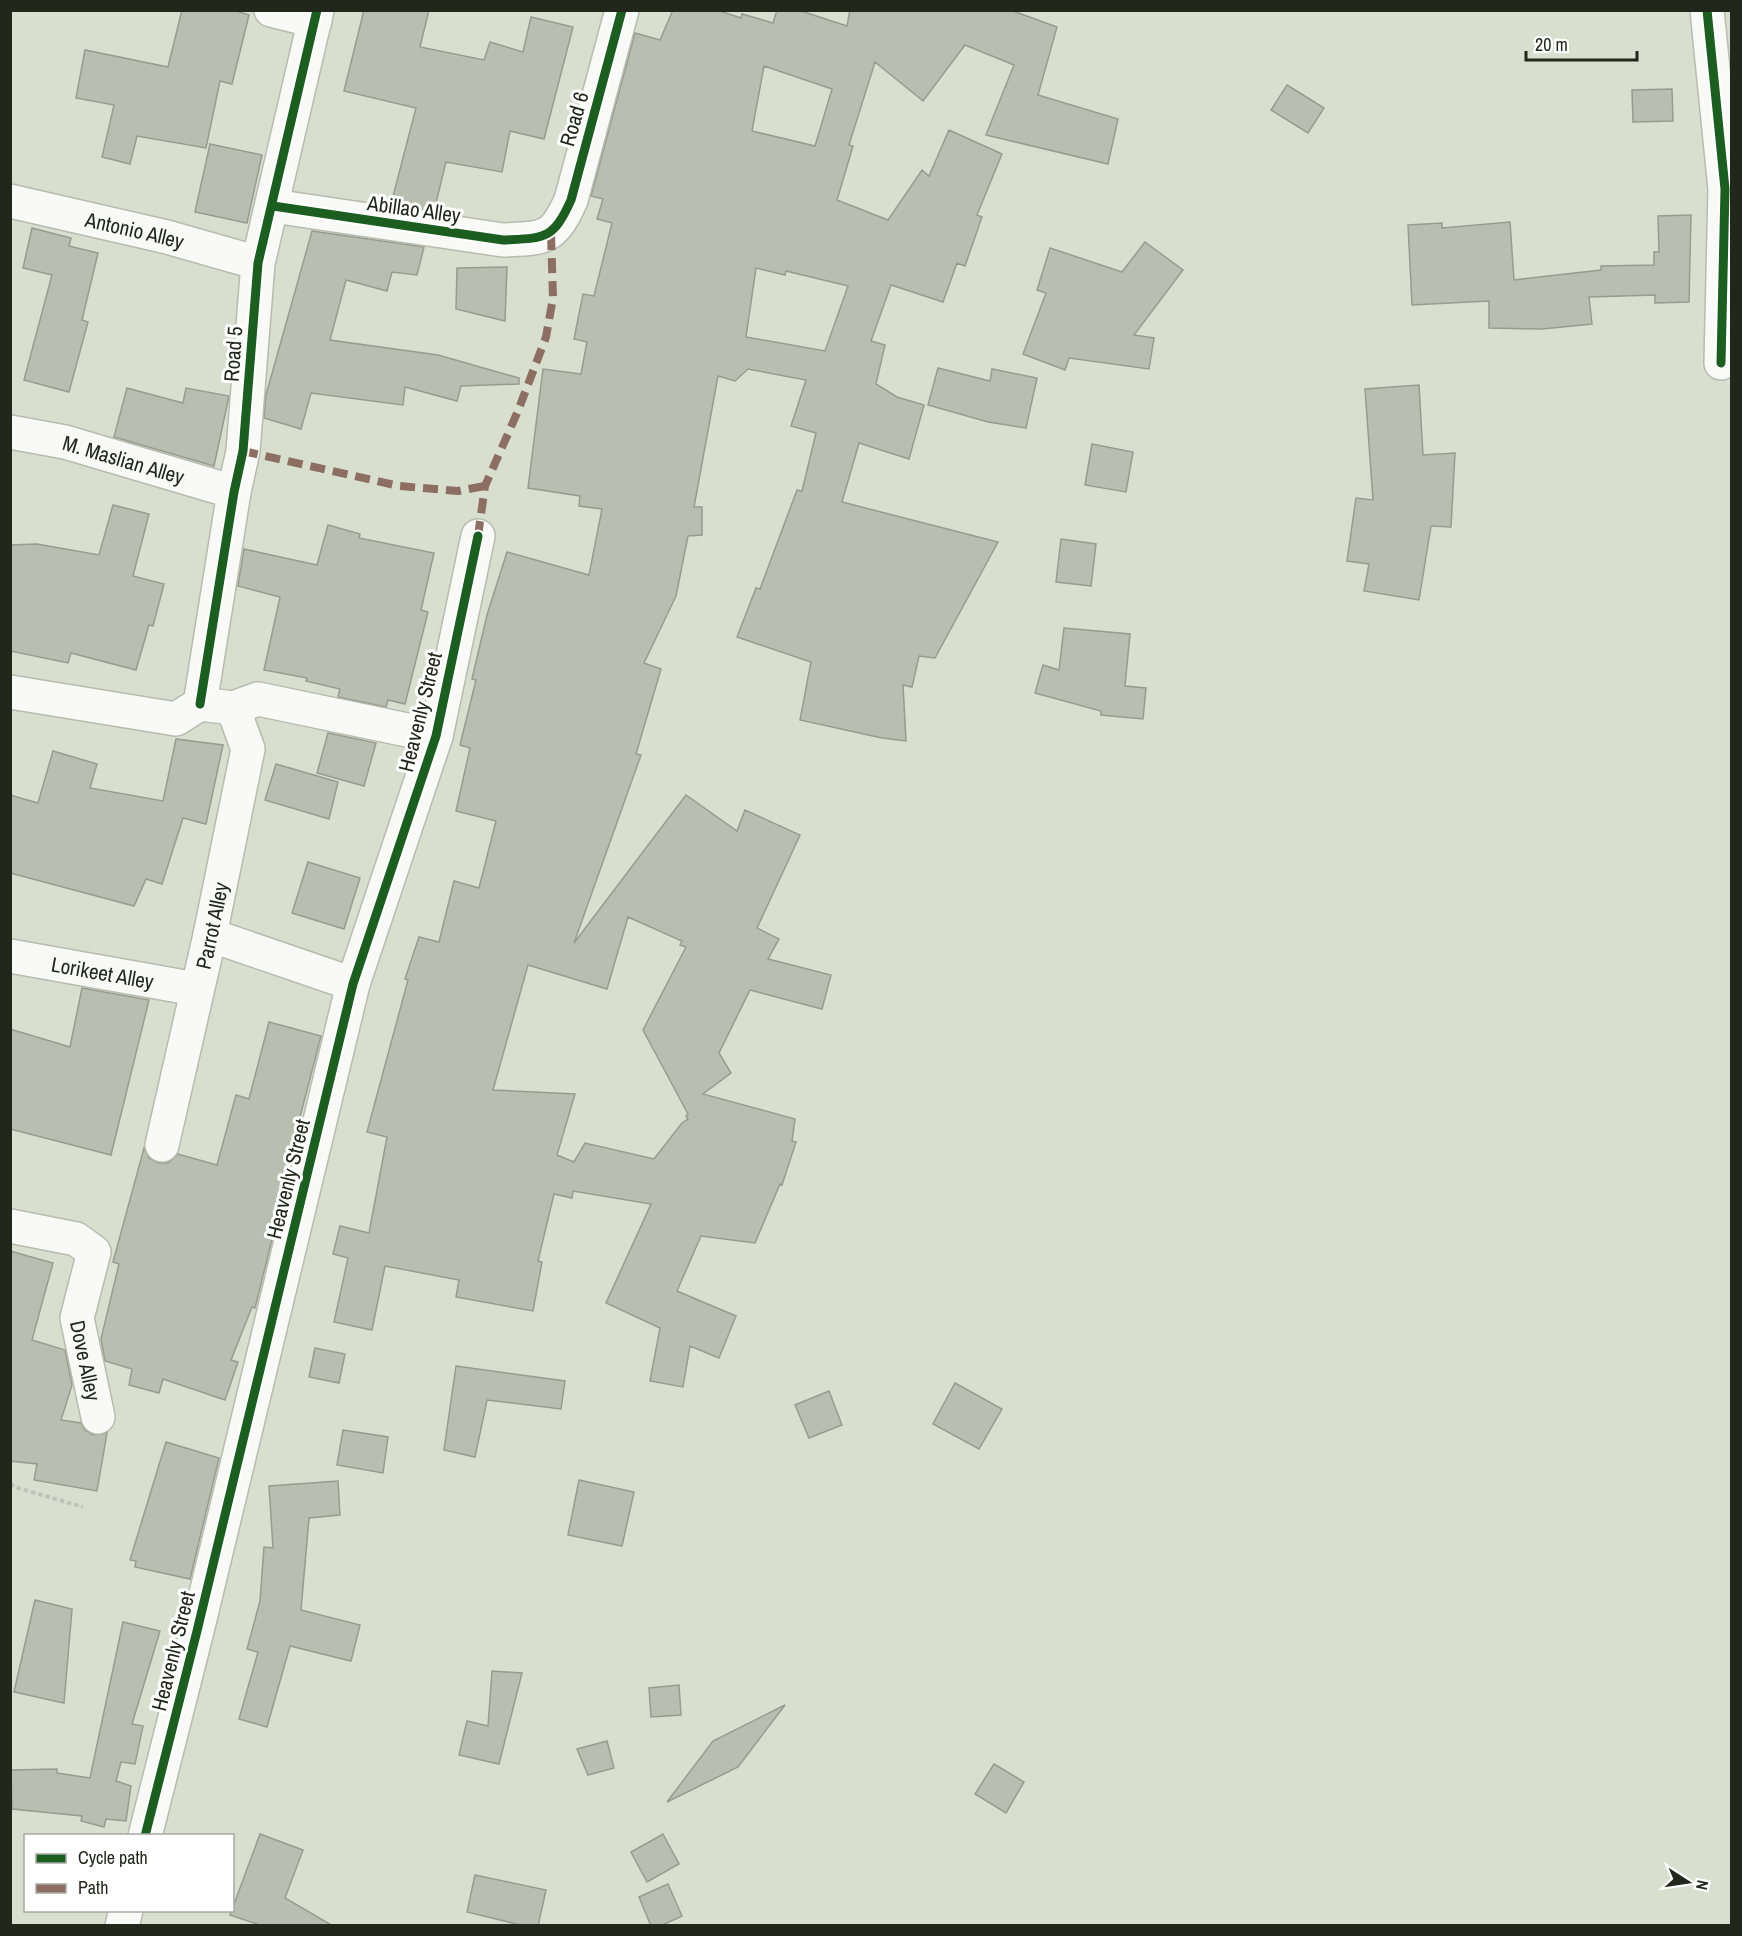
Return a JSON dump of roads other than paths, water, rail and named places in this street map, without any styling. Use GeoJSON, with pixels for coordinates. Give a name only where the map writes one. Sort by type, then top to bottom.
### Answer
{"type":"FeatureCollection","features":[{"type":"Feature","properties":{"kind":"street"},"geometry":{"type":"LineString","coordinates":[[271,10],[316,16]]}},
{"type":"Feature","properties":{"kind":"street","name":"Road 6"},"geometry":{"type":"LineString","coordinates":[[551,234],[562,219],[571,200],[622,10]]}},
{"type":"Feature","properties":{"kind":"street"},"geometry":{"type":"LineString","coordinates":[[1707,10],[1725,189],[1726,248],[1721,363]]}},
{"type":"Feature","properties":{"kind":"street","name":"Road 5"},"geometry":{"type":"LineString","coordinates":[[200,704],[234,492],[243,451],[258,263],[316,16]]}},
{"type":"Feature","properties":{"kind":"street","name":"Antonio Alley"},"geometry":{"type":"LineString","coordinates":[[10,201],[167,237],[258,263]]}},
{"type":"Feature","properties":{"kind":"street","name":"Abillao Alley"},"geometry":{"type":"LineString","coordinates":[[273,206],[503,240],[528,239],[551,234]]}},
{"type":"Feature","properties":{"kind":"street","name":"M. Maslian Alley"},"geometry":{"type":"LineString","coordinates":[[10,432],[65,442],[234,492]]}},
{"type":"Feature","properties":{"kind":"street","name":"Heavenly Street"},"geometry":{"type":"LineString","coordinates":[[146,1834],[197,1631],[353,984],[436,736],[478,536]]}},
{"type":"Feature","properties":{"kind":"street"},"geometry":{"type":"LineString","coordinates":[[10,692],[176,719],[200,704],[233,708],[258,699],[436,736]]}},
{"type":"Feature","properties":{"kind":"street","name":"Parrot Alley"},"geometry":{"type":"LineString","coordinates":[[162,1145],[210,935],[248,749],[233,708]]}},
{"type":"Feature","properties":{"kind":"street"},"geometry":{"type":"LineString","coordinates":[[210,935],[353,984]]}},
{"type":"Feature","properties":{"kind":"street","name":"Lorikeet Alley"},"geometry":{"type":"LineString","coordinates":[[10,956],[196,989]]}},
{"type":"Feature","properties":{"kind":"street","name":"Dove Alley"},"geometry":{"type":"LineString","coordinates":[[10,1226],[76,1239],[94,1252],[77,1318],[98,1417]]}}]}
